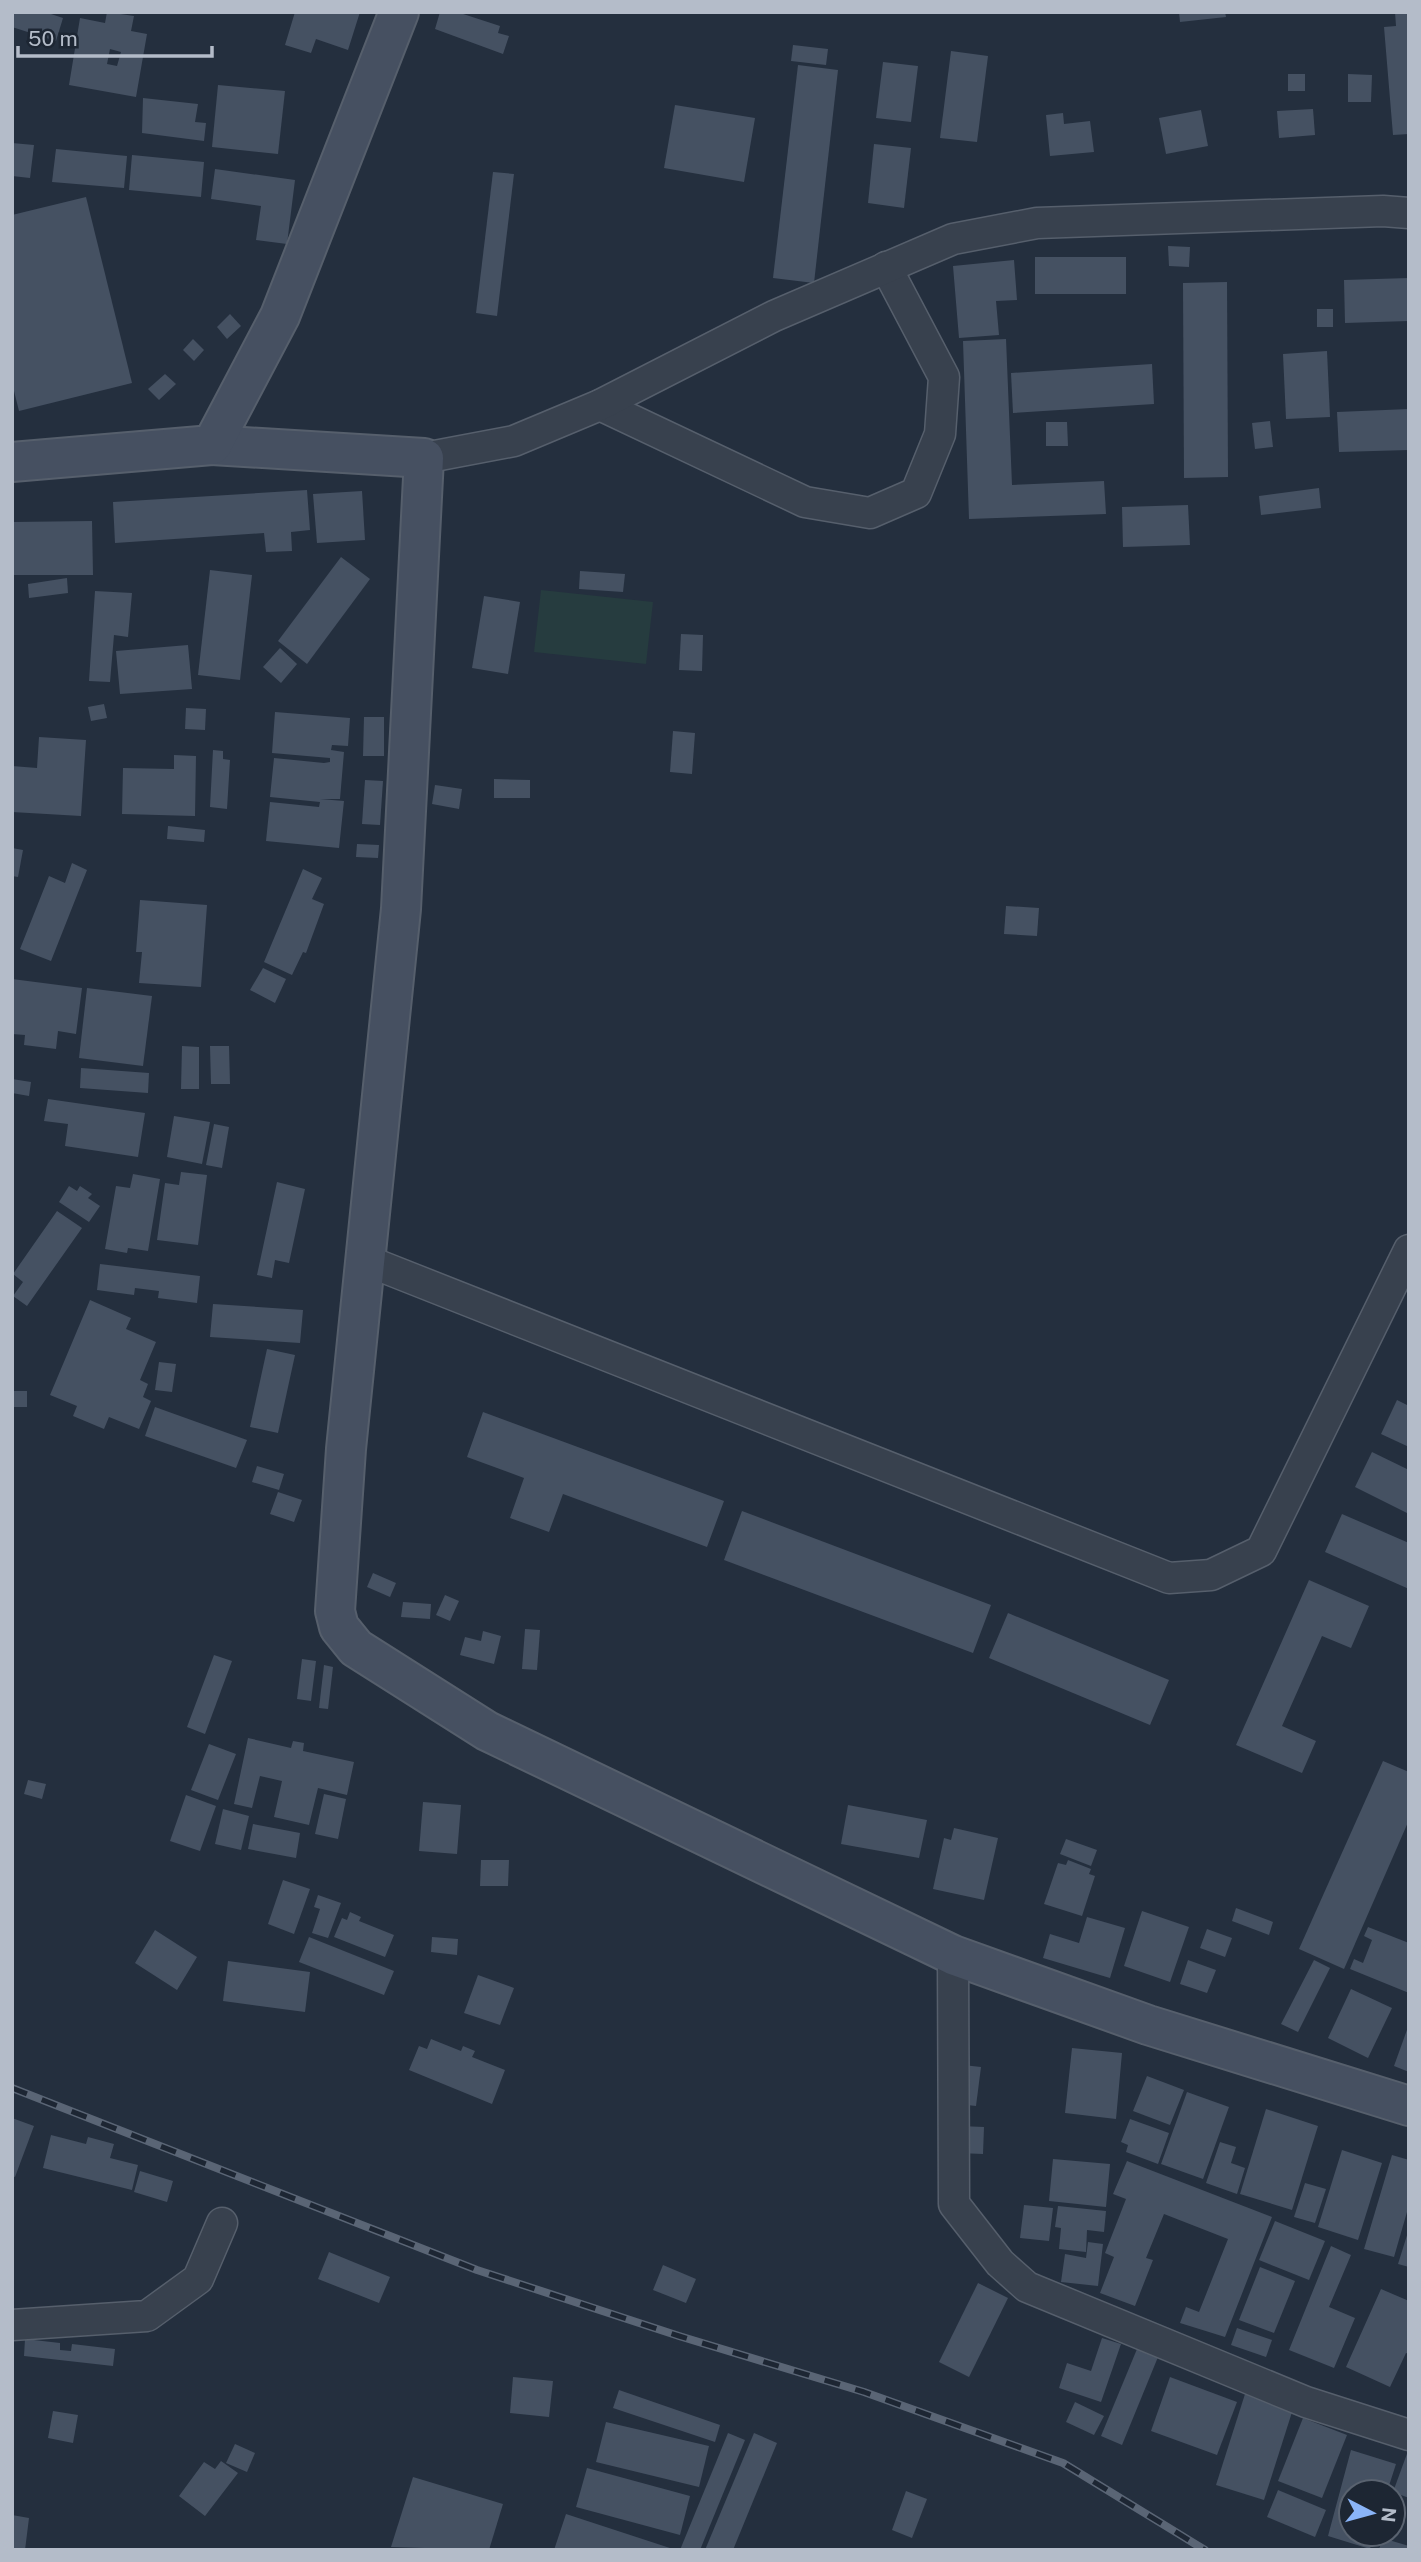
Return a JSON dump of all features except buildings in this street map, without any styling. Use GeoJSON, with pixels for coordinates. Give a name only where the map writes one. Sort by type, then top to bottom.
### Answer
{"type":"FeatureCollection","features":[{"type":"Feature","properties":{"kind":"street"},"geometry":{"type":"LineString","coordinates":[[212,445],[281,316],[399,12]]}},
{"type":"Feature","properties":{"kind":"street"},"geometry":{"type":"LineString","coordinates":[[12,462],[212,445],[424,458],[514,441],[600,405],[774,316],[953,239],[1037,223],[1383,211],[1409,213]]}},
{"type":"Feature","properties":{"kind":"street"},"geometry":{"type":"LineString","coordinates":[[600,405],[805,502],[870,513],[916,493],[940,433],[944,377],[886,267]]}},
{"type":"Feature","properties":{"kind":"street"},"geometry":{"type":"LineString","coordinates":[[424,458],[401,909],[346,1449],[335,1611],[339,1627],[356,1648],[487,1731],[953,1955],[1148,2025],[1409,2106]]}},
{"type":"Feature","properties":{"kind":"street"},"geometry":{"type":"LineString","coordinates":[[365,1261],[1169,1578],[1211,1575],[1261,1551],[1409,1250]]}},
{"type":"Feature","properties":{"kind":"street"},"geometry":{"type":"LineString","coordinates":[[953,1955],[954,2204],[1000,2263],[1027,2287],[1306,2402],[1409,2435]]}},
{"type":"Feature","properties":{"kind":"street"},"geometry":{"type":"LineString","coordinates":[[12,2325],[147,2316],[198,2279],[222,2222]]}},
{"type":"Feature","properties":{"kind":"green space"},"geometry":{"type":"Polygon","coordinates":[[[541,590],[653,602],[646,664],[534,652],[541,590]]]}},
{"type":"Feature","properties":{"kind":"railway"},"geometry":{"type":"LineString","coordinates":[[12,2088],[477,2270],[679,2336],[864,2392],[1063,2463],[1205,2550]]}}]}
